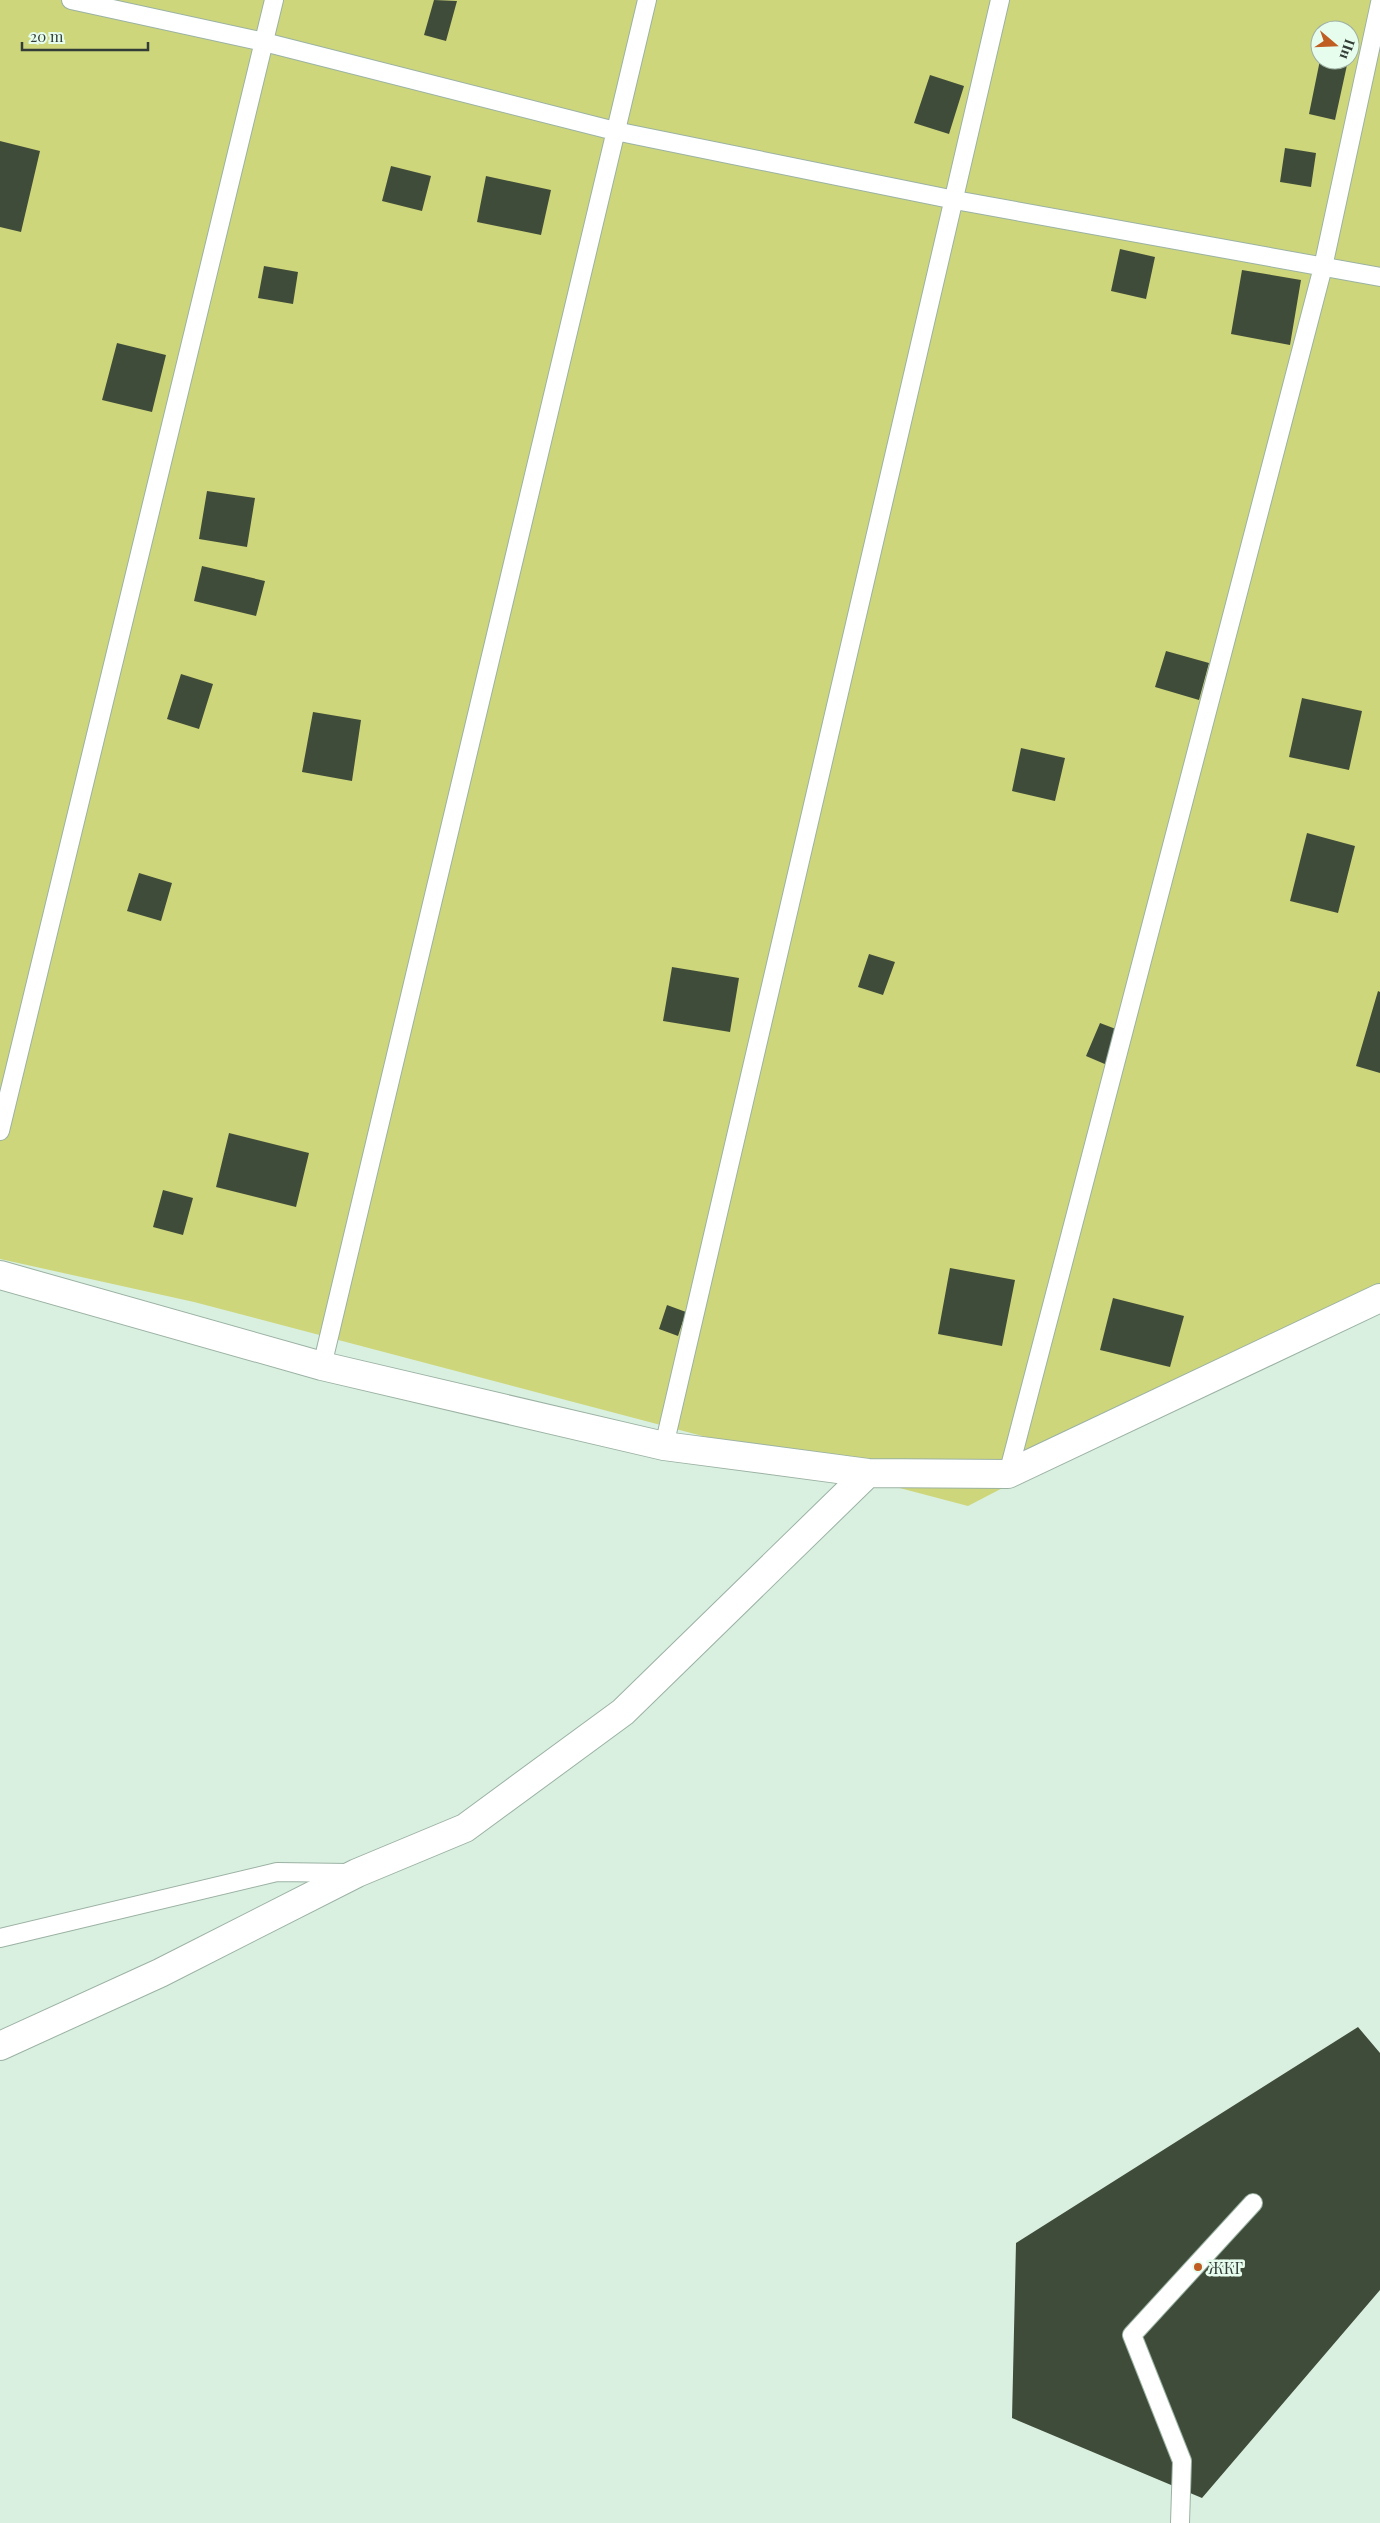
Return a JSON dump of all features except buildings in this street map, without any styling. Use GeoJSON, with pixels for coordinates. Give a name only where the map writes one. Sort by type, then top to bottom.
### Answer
{"type":"FeatureCollection","features":[{"type":"Feature","properties":{"kind":"street"},"geometry":{"type":"LineString","coordinates":[[0,1275],[322,1366],[664,1446],[868,1473],[1008,1474],[1380,1298]]}},
{"type":"Feature","properties":{"kind":"street"},"geometry":{"type":"LineString","coordinates":[[0,2046],[160,1973],[357,1873],[465,1828],[623,1712],[868,1473]]}},
{"type":"Feature","properties":{"kind":"lane"},"geometry":{"type":"LineString","coordinates":[[71,0],[264,42],[615,130],[955,200],[1380,277]]}},
{"type":"Feature","properties":{"kind":"lane"},"geometry":{"type":"LineString","coordinates":[[0,1131],[274,0]]}},
{"type":"Feature","properties":{"kind":"lane"},"geometry":{"type":"LineString","coordinates":[[322,1366],[647,0]]}},
{"type":"Feature","properties":{"kind":"lane"},"geometry":{"type":"LineString","coordinates":[[664,1446],[1000,0]]}},
{"type":"Feature","properties":{"kind":"lane"},"geometry":{"type":"LineString","coordinates":[[1008,1474],[1323,267],[1380,4]]}},
{"type":"Feature","properties":{"kind":"lane"},"geometry":{"type":"LineString","coordinates":[[0,1938],[277,1872],[357,1873]]}},
{"type":"Feature","properties":{"kind":"lane"},"geometry":{"type":"LineString","coordinates":[[1180,2523],[1182,2461],[1132,2335],[1253,2203]]}},
{"type":"Feature","properties":{"kind":"green space"},"geometry":{"type":"Polygon","coordinates":[[[0,0],[1380,0],[1380,1291],[968,1506],[194,1302],[0,1259],[0,0]]]}},
{"type":"Feature","properties":{"kind":"place","name":"ЖКГ"},"geometry":{"type":"Point","coordinates":[1198,2267]}}]}
